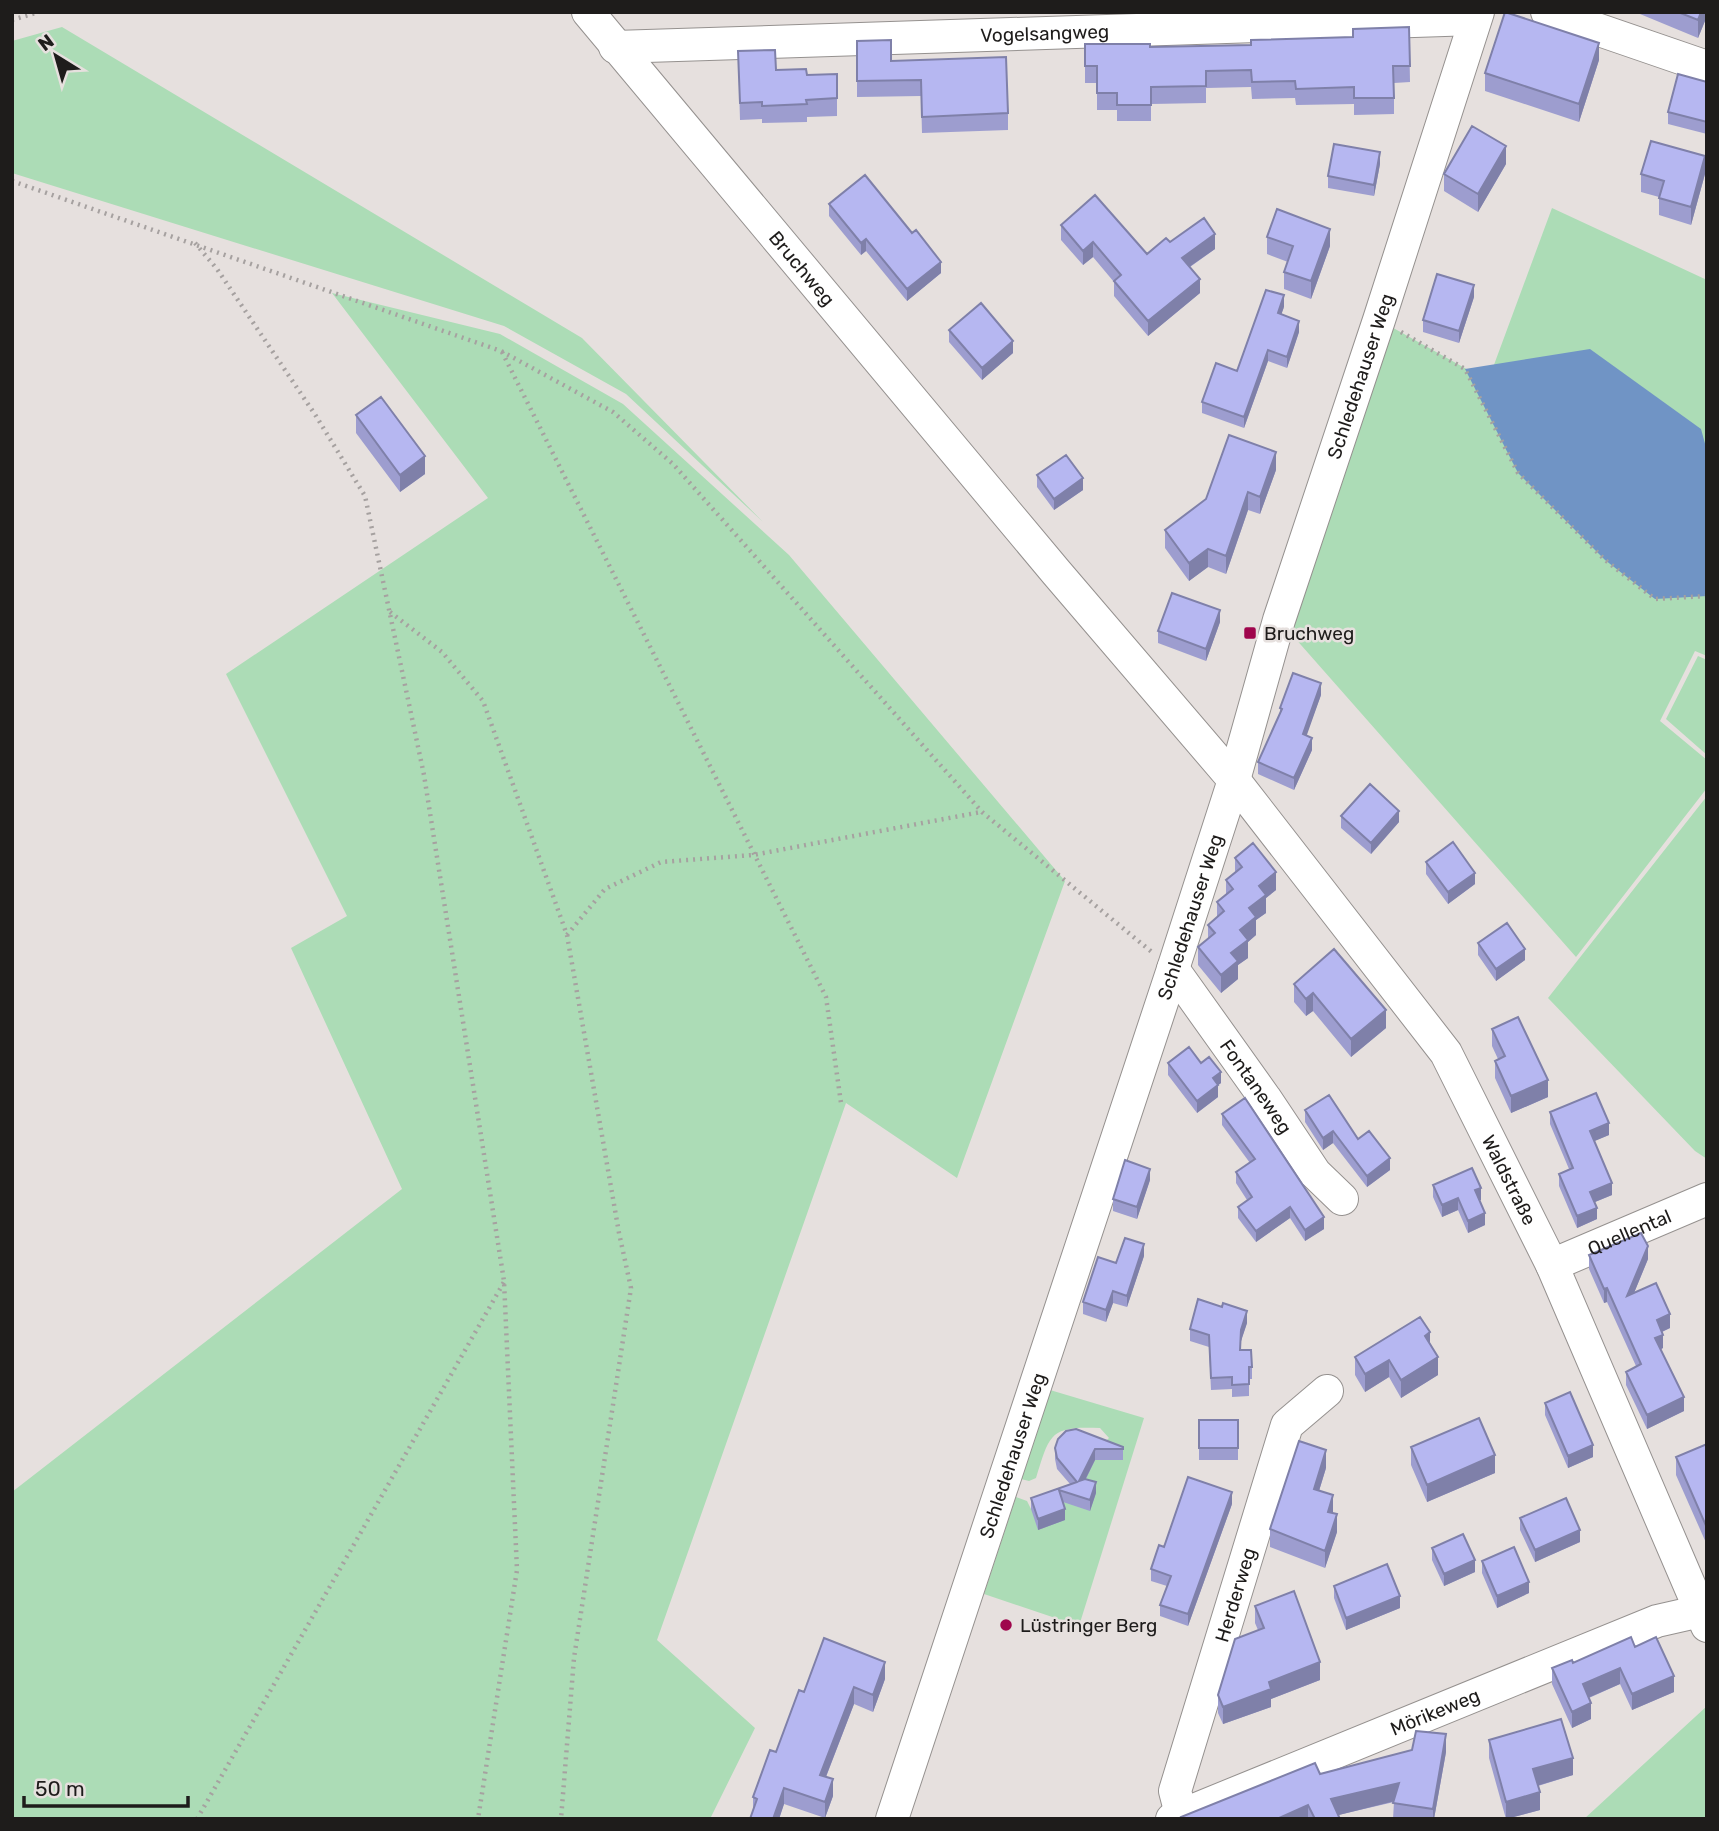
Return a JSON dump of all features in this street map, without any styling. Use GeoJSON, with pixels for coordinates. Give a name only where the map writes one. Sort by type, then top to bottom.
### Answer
{"type":"FeatureCollection","features":[{"type":"Feature","properties":{"kind":"street","name":"Bruchweg"},"geometry":{"type":"LineString","coordinates":[[588,12],[1234,780]]}},
{"type":"Feature","properties":{"kind":"street"},"geometry":{"type":"LineString","coordinates":[[1547,12],[1707,67]]}},
{"type":"Feature","properties":{"kind":"street","name":"Vogelsangweg"},"geometry":{"type":"LineString","coordinates":[[615,47],[1477,16]]}},
{"type":"Feature","properties":{"kind":"street","name":"Schledehauser Weg"},"geometry":{"type":"LineString","coordinates":[[892,1819],[1011,1485],[1234,780],[1279,620],[1477,16]]}},
{"type":"Feature","properties":{"kind":"street","name":"Waldstraße"},"geometry":{"type":"LineString","coordinates":[[1234,780],[1446,1053],[1552,1265],[1704,1619]]}},
{"type":"Feature","properties":{"kind":"street","name":"Fontaneweg"},"geometry":{"type":"LineString","coordinates":[[1173,969],[1315,1172],[1342,1199]]}},
{"type":"Feature","properties":{"kind":"street","name":"Quellental"},"geometry":{"type":"LineString","coordinates":[[1552,1265],[1707,1199]]}},
{"type":"Feature","properties":{"kind":"street","name":"Herderweg"},"geometry":{"type":"LineString","coordinates":[[1176,1816],[1175,1791],[1287,1425],[1327,1391]]}},
{"type":"Feature","properties":{"kind":"street","name":"Mörikeweg"},"geometry":{"type":"LineString","coordinates":[[1176,1816],[1657,1621],[1704,1619]]}},
{"type":"Feature","properties":{"kind":"path"},"geometry":{"type":"LineString","coordinates":[[12,20],[39,12]]}},
{"type":"Feature","properties":{"kind":"path"},"geometry":{"type":"LineString","coordinates":[[12,181],[501,351],[613,412],[673,464],[982,812],[1173,969]]}},
{"type":"Feature","properties":{"kind":"path"},"geometry":{"type":"LineString","coordinates":[[195,243],[217,268],[316,416],[365,496],[424,775],[504,1281],[517,1570],[478,1819]]}},
{"type":"Feature","properties":{"kind":"path"},"geometry":{"type":"LineString","coordinates":[[1379,320],[1465,369],[1518,473],[1605,560],[1655,599],[1707,596]]}},
{"type":"Feature","properties":{"kind":"path"},"geometry":{"type":"LineString","coordinates":[[501,351],[826,997],[841,1103]]}},
{"type":"Feature","properties":{"kind":"path"},"geometry":{"type":"LineString","coordinates":[[389,611],[442,652],[483,701],[567,935],[631,1288],[574,1658],[561,1819]]}},
{"type":"Feature","properties":{"kind":"path"},"geometry":{"type":"LineString","coordinates":[[567,935],[605,889],[661,862],[753,855],[982,812]]}},
{"type":"Feature","properties":{"kind":"path"},"geometry":{"type":"LineString","coordinates":[[197,1819],[504,1281]]}},
{"type":"Feature","properties":{"kind":"green space"},"geometry":{"type":"Polygon","coordinates":[[[62,27],[582,338],[763,522],[626,394],[504,326],[12,173],[12,41],[62,27]]]}},
{"type":"Feature","properties":{"kind":"green space"},"geometry":{"type":"Polygon","coordinates":[[[1552,208],[1707,280],[1707,656],[1695,651],[1660,721],[1707,760],[1707,788],[1576,957],[1279,620],[1379,320],[1488,381],[1552,208]]]}},
{"type":"Feature","properties":{"kind":"green space"},"geometry":{"type":"Polygon","coordinates":[[[332,293],[500,334],[623,404],[789,555],[1065,881],[957,1178],[846,1103],[657,1640],[755,1728],[710,1819],[12,1819],[12,1492],[402,1189],[291,948],[347,916],[226,674],[488,498],[332,293]]]}},
{"type":"Feature","properties":{"kind":"green space"},"geometry":{"type":"Polygon","coordinates":[[[1698,656],[1707,660],[1707,755],[1666,719],[1698,656]]]}},
{"type":"Feature","properties":{"kind":"green space"},"geometry":{"type":"Polygon","coordinates":[[[1707,796],[1707,1159],[1695,1151],[1548,998],[1707,796]]]}},
{"type":"Feature","properties":{"kind":"green space"},"geometry":{"type":"Polygon","coordinates":[[[1050,1390],[1144,1418],[1079,1626],[984,1594],[1016,1497],[1027,1501],[1031,1509],[1080,1489],[1093,1453],[1109,1438],[1100,1428],[1061,1431],[1049,1442],[1036,1478],[1029,1481],[1021,1479],[1050,1390]]]}},
{"type":"Feature","properties":{"kind":"green space"},"geometry":{"type":"Polygon","coordinates":[[[1707,1706],[1707,1819],[1584,1819],[1707,1706]]]}},
{"type":"Feature","properties":{"kind":"water"},"geometry":{"type":"Polygon","coordinates":[[[1590,349],[1701,429],[1707,451],[1707,596],[1655,599],[1605,560],[1518,473],[1465,369],[1590,349]]]}},
{"type":"Feature","properties":{"kind":"building"},"geometry":{"type":"Polygon","coordinates":[[[1505,12],[1599,43],[1579,104],[1485,73],[1505,12]]]}},
{"type":"Feature","properties":{"kind":"building"},"geometry":{"type":"Polygon","coordinates":[[[1678,12],[1701,12],[1698,20],[1678,12]]]}},
{"type":"Feature","properties":{"kind":"building"},"geometry":{"type":"Polygon","coordinates":[[[1409,27],[1410,66],[1393,66],[1394,98],[1354,98],[1354,87],[1296,89],[1295,81],[1252,82],[1251,70],[1206,71],[1206,86],[1151,87],[1151,105],[1117,105],[1117,93],[1097,93],[1097,66],[1085,66],[1085,44],[1150,44],[1150,47],[1251,45],[1251,40],[1353,37],[1353,29],[1409,27]]]}},
{"type":"Feature","properties":{"kind":"building"},"geometry":{"type":"Polygon","coordinates":[[[891,40],[891,61],[1006,57],[1008,113],[922,117],[921,80],[857,81],[857,41],[891,40]]]}},
{"type":"Feature","properties":{"kind":"building"},"geometry":{"type":"Polygon","coordinates":[[[775,50],[776,70],[806,69],[807,75],[837,74],[837,98],[806,100],[807,104],[762,106],[762,102],[740,103],[738,51],[775,50]]]}},
{"type":"Feature","properties":{"kind":"building"},"geometry":{"type":"Polygon","coordinates":[[[1678,74],[1707,82],[1707,122],[1668,112],[1678,74]]]}},
{"type":"Feature","properties":{"kind":"building"},"geometry":{"type":"Polygon","coordinates":[[[1472,126],[1506,146],[1478,194],[1444,174],[1472,126]]]}},
{"type":"Feature","properties":{"kind":"building"},"geometry":{"type":"Polygon","coordinates":[[[1651,141],[1705,156],[1691,207],[1659,198],[1664,181],[1641,174],[1651,141]]]}},
{"type":"Feature","properties":{"kind":"building"},"geometry":{"type":"Polygon","coordinates":[[[1334,144],[1380,152],[1374,185],[1328,176],[1334,144]]]}},
{"type":"Feature","properties":{"kind":"building"},"geometry":{"type":"Polygon","coordinates":[[[865,175],[912,233],[916,230],[941,262],[907,289],[866,239],[861,243],[829,204],[865,175]]]}},
{"type":"Feature","properties":{"kind":"building"},"geometry":{"type":"Polygon","coordinates":[[[1095,195],[1147,254],[1166,238],[1170,242],[1204,218],[1215,234],[1182,258],[1200,279],[1148,321],[1114,281],[1121,275],[1093,242],[1083,251],[1061,225],[1095,195]]]}},
{"type":"Feature","properties":{"kind":"building"},"geometry":{"type":"Polygon","coordinates":[[[1277,209],[1330,229],[1311,281],[1284,272],[1293,246],[1267,237],[1277,209]]]}},
{"type":"Feature","properties":{"kind":"building"},"geometry":{"type":"Polygon","coordinates":[[[1437,274],[1474,285],[1459,331],[1423,320],[1437,274]]]}},
{"type":"Feature","properties":{"kind":"building"},"geometry":{"type":"Polygon","coordinates":[[[1266,290],[1284,295],[1278,313],[1299,321],[1287,357],[1268,350],[1244,417],[1202,402],[1216,363],[1237,371],[1266,290]]]}},
{"type":"Feature","properties":{"kind":"building"},"geometry":{"type":"Polygon","coordinates":[[[981,303],[1013,341],[982,368],[949,330],[981,303]]]}},
{"type":"Feature","properties":{"kind":"building"},"geometry":{"type":"Polygon","coordinates":[[[381,397],[425,456],[400,475],[356,415],[381,397]]]}},
{"type":"Feature","properties":{"kind":"building"},"geometry":{"type":"Polygon","coordinates":[[[1229,435],[1276,452],[1260,497],[1248,492],[1226,556],[1208,549],[1189,563],[1165,530],[1206,499],[1229,435]]]}},
{"type":"Feature","properties":{"kind":"building"},"geometry":{"type":"Polygon","coordinates":[[[1066,455],[1083,478],[1054,499],[1037,475],[1066,455]]]}},
{"type":"Feature","properties":{"kind":"building"},"geometry":{"type":"Polygon","coordinates":[[[1172,593],[1220,610],[1206,649],[1158,631],[1172,593]]]}},
{"type":"Feature","properties":{"kind":"building"},"geometry":{"type":"Polygon","coordinates":[[[1293,673],[1321,683],[1303,734],[1312,738],[1294,778],[1258,762],[1282,709],[1280,708],[1293,673]]]}},
{"type":"Feature","properties":{"kind":"building"},"geometry":{"type":"Polygon","coordinates":[[[1370,784],[1399,811],[1371,843],[1341,816],[1370,784]]]}},
{"type":"Feature","properties":{"kind":"building"},"geometry":{"type":"Polygon","coordinates":[[[1453,842],[1475,873],[1448,892],[1426,862],[1453,842]]]}},
{"type":"Feature","properties":{"kind":"building"},"geometry":{"type":"Polygon","coordinates":[[[1253,843],[1276,872],[1259,886],[1266,895],[1249,908],[1256,917],[1240,930],[1248,940],[1231,953],[1238,961],[1221,975],[1198,947],[1215,933],[1208,925],[1224,911],[1217,902],[1233,889],[1226,880],[1242,867],[1235,858],[1253,843]]]}},
{"type":"Feature","properties":{"kind":"building"},"geometry":{"type":"Polygon","coordinates":[[[1507,923],[1525,949],[1496,969],[1478,943],[1507,923]]]}},
{"type":"Feature","properties":{"kind":"building"},"geometry":{"type":"Polygon","coordinates":[[[1334,949],[1386,1010],[1351,1039],[1313,993],[1306,999],[1294,984],[1334,949]]]}},
{"type":"Feature","properties":{"kind":"building"},"geometry":{"type":"Polygon","coordinates":[[[1518,1017],[1548,1080],[1511,1096],[1495,1061],[1505,1056],[1492,1029],[1518,1017]]]}},
{"type":"Feature","properties":{"kind":"building"},"geometry":{"type":"Polygon","coordinates":[[[1189,1047],[1201,1063],[1209,1057],[1221,1072],[1213,1078],[1218,1085],[1197,1101],[1168,1063],[1189,1047]]]}},
{"type":"Feature","properties":{"kind":"building"},"geometry":{"type":"Polygon","coordinates":[[[1596,1093],[1609,1123],[1590,1131],[1612,1183],[1590,1192],[1597,1208],[1577,1216],[1559,1174],[1573,1168],[1550,1112],[1596,1093]]]}},
{"type":"Feature","properties":{"kind":"building"},"geometry":{"type":"Polygon","coordinates":[[[1329,1095],[1358,1139],[1369,1131],[1390,1158],[1367,1176],[1333,1131],[1323,1138],[1305,1110],[1329,1095]]]}},
{"type":"Feature","properties":{"kind":"building"},"geometry":{"type":"Polygon","coordinates":[[[1245,1098],[1324,1217],[1305,1230],[1290,1207],[1256,1231],[1238,1207],[1252,1197],[1236,1172],[1255,1159],[1222,1114],[1245,1098]]]}},
{"type":"Feature","properties":{"kind":"building"},"geometry":{"type":"Polygon","coordinates":[[[1125,1160],[1150,1169],[1137,1207],[1113,1199],[1125,1160]]]}},
{"type":"Feature","properties":{"kind":"building"},"geometry":{"type":"Polygon","coordinates":[[[1472,1168],[1481,1188],[1475,1190],[1485,1213],[1468,1221],[1458,1198],[1442,1205],[1433,1185],[1472,1168]]]}},
{"type":"Feature","properties":{"kind":"building"},"geometry":{"type":"Polygon","coordinates":[[[1641,1233],[1648,1246],[1627,1296],[1656,1283],[1670,1314],[1657,1320],[1663,1335],[1655,1338],[1684,1397],[1647,1415],[1626,1372],[1641,1364],[1589,1255],[1641,1233]]]}},
{"type":"Feature","properties":{"kind":"building"},"geometry":{"type":"Polygon","coordinates":[[[1125,1238],[1144,1244],[1127,1296],[1113,1291],[1106,1310],[1083,1302],[1098,1257],[1116,1263],[1125,1238]]]}},
{"type":"Feature","properties":{"kind":"building"},"geometry":{"type":"Polygon","coordinates":[[[1198,1299],[1247,1311],[1241,1330],[1240,1350],[1251,1350],[1249,1384],[1232,1385],[1232,1377],[1211,1378],[1209,1335],[1190,1329],[1198,1299]]]}},
{"type":"Feature","properties":{"kind":"building"},"geometry":{"type":"Polygon","coordinates":[[[1420,1317],[1430,1332],[1425,1336],[1438,1357],[1401,1380],[1389,1360],[1365,1374],[1355,1357],[1420,1317]]]}},
{"type":"Feature","properties":{"kind":"building"},"geometry":{"type":"Polygon","coordinates":[[[1570,1392],[1593,1445],[1568,1456],[1545,1403],[1570,1392]]]}},
{"type":"Feature","properties":{"kind":"building"},"geometry":{"type":"Polygon","coordinates":[[[1479,1418],[1495,1455],[1427,1485],[1411,1447],[1479,1418]]]}},
{"type":"Feature","properties":{"kind":"building"},"geometry":{"type":"Polygon","coordinates":[[[1199,1420],[1238,1420],[1238,1448],[1199,1448],[1199,1420]]]}},
{"type":"Feature","properties":{"kind":"building"},"geometry":{"type":"Polygon","coordinates":[[[1076,1429],[1123,1449],[1095,1449],[1079,1481],[1085,1479],[1096,1482],[1090,1500],[1059,1490],[1065,1509],[1038,1519],[1031,1498],[1077,1482],[1057,1458],[1055,1448],[1058,1439],[1066,1431],[1076,1429]]]}},
{"type":"Feature","properties":{"kind":"building"},"geometry":{"type":"Polygon","coordinates":[[[1299,1441],[1326,1450],[1314,1489],[1333,1495],[1328,1512],[1337,1514],[1325,1551],[1270,1529],[1299,1441]]]}},
{"type":"Feature","properties":{"kind":"building"},"geometry":{"type":"Polygon","coordinates":[[[1707,1444],[1707,1528],[1676,1457],[1707,1444]]]}},
{"type":"Feature","properties":{"kind":"building"},"geometry":{"type":"Polygon","coordinates":[[[1188,1477],[1232,1492],[1188,1614],[1160,1605],[1171,1576],[1151,1569],[1159,1545],[1164,1547],[1188,1477]]]}},
{"type":"Feature","properties":{"kind":"building"},"geometry":{"type":"Polygon","coordinates":[[[1566,1498],[1580,1530],[1535,1550],[1520,1518],[1566,1498]]]}},
{"type":"Feature","properties":{"kind":"building"},"geometry":{"type":"Polygon","coordinates":[[[1463,1534],[1475,1560],[1444,1574],[1432,1548],[1463,1534]]]}},
{"type":"Feature","properties":{"kind":"building"},"geometry":{"type":"Polygon","coordinates":[[[1514,1547],[1529,1582],[1497,1596],[1482,1561],[1514,1547]]]}},
{"type":"Feature","properties":{"kind":"building"},"geometry":{"type":"Polygon","coordinates":[[[1387,1564],[1400,1596],[1346,1618],[1334,1586],[1387,1564]]]}},
{"type":"Feature","properties":{"kind":"building"},"geometry":{"type":"Polygon","coordinates":[[[1294,1591],[1320,1662],[1269,1682],[1271,1689],[1223,1707],[1218,1695],[1235,1639],[1264,1628],[1255,1606],[1294,1591]]]}},
{"type":"Feature","properties":{"kind":"building"},"geometry":{"type":"Polygon","coordinates":[[[1631,1637],[1635,1647],[1656,1637],[1674,1676],[1632,1694],[1620,1668],[1583,1684],[1591,1703],[1572,1712],[1552,1668],[1572,1660],[1573,1663],[1631,1637]]]}},
{"type":"Feature","properties":{"kind":"building"},"geometry":{"type":"Polygon","coordinates":[[[824,1638],[885,1662],[873,1695],[854,1687],[820,1775],[833,1779],[825,1802],[784,1788],[773,1819],[750,1819],[757,1799],[753,1797],[770,1750],[776,1752],[799,1690],[804,1692],[824,1638]]]}},
{"type":"Feature","properties":{"kind":"building"},"geometry":{"type":"Polygon","coordinates":[[[1561,1719],[1573,1758],[1533,1769],[1540,1792],[1506,1802],[1489,1740],[1561,1719]]]}},
{"type":"Feature","properties":{"kind":"building"},"geometry":{"type":"Polygon","coordinates":[[[1416,1731],[1446,1734],[1433,1809],[1393,1803],[1399,1783],[1331,1799],[1340,1819],[1315,1819],[1308,1805],[1277,1819],[1181,1817],[1315,1763],[1320,1774],[1412,1750],[1416,1731]]]}},
{"type":"Feature","properties":{"kind":"place","name":"Bruchweg"},"geometry":{"type":"Point","coordinates":[1250,633]}},
{"type":"Feature","properties":{"kind":"place","name":"Lüstringer Berg"},"geometry":{"type":"Point","coordinates":[1006,1625]}}]}
